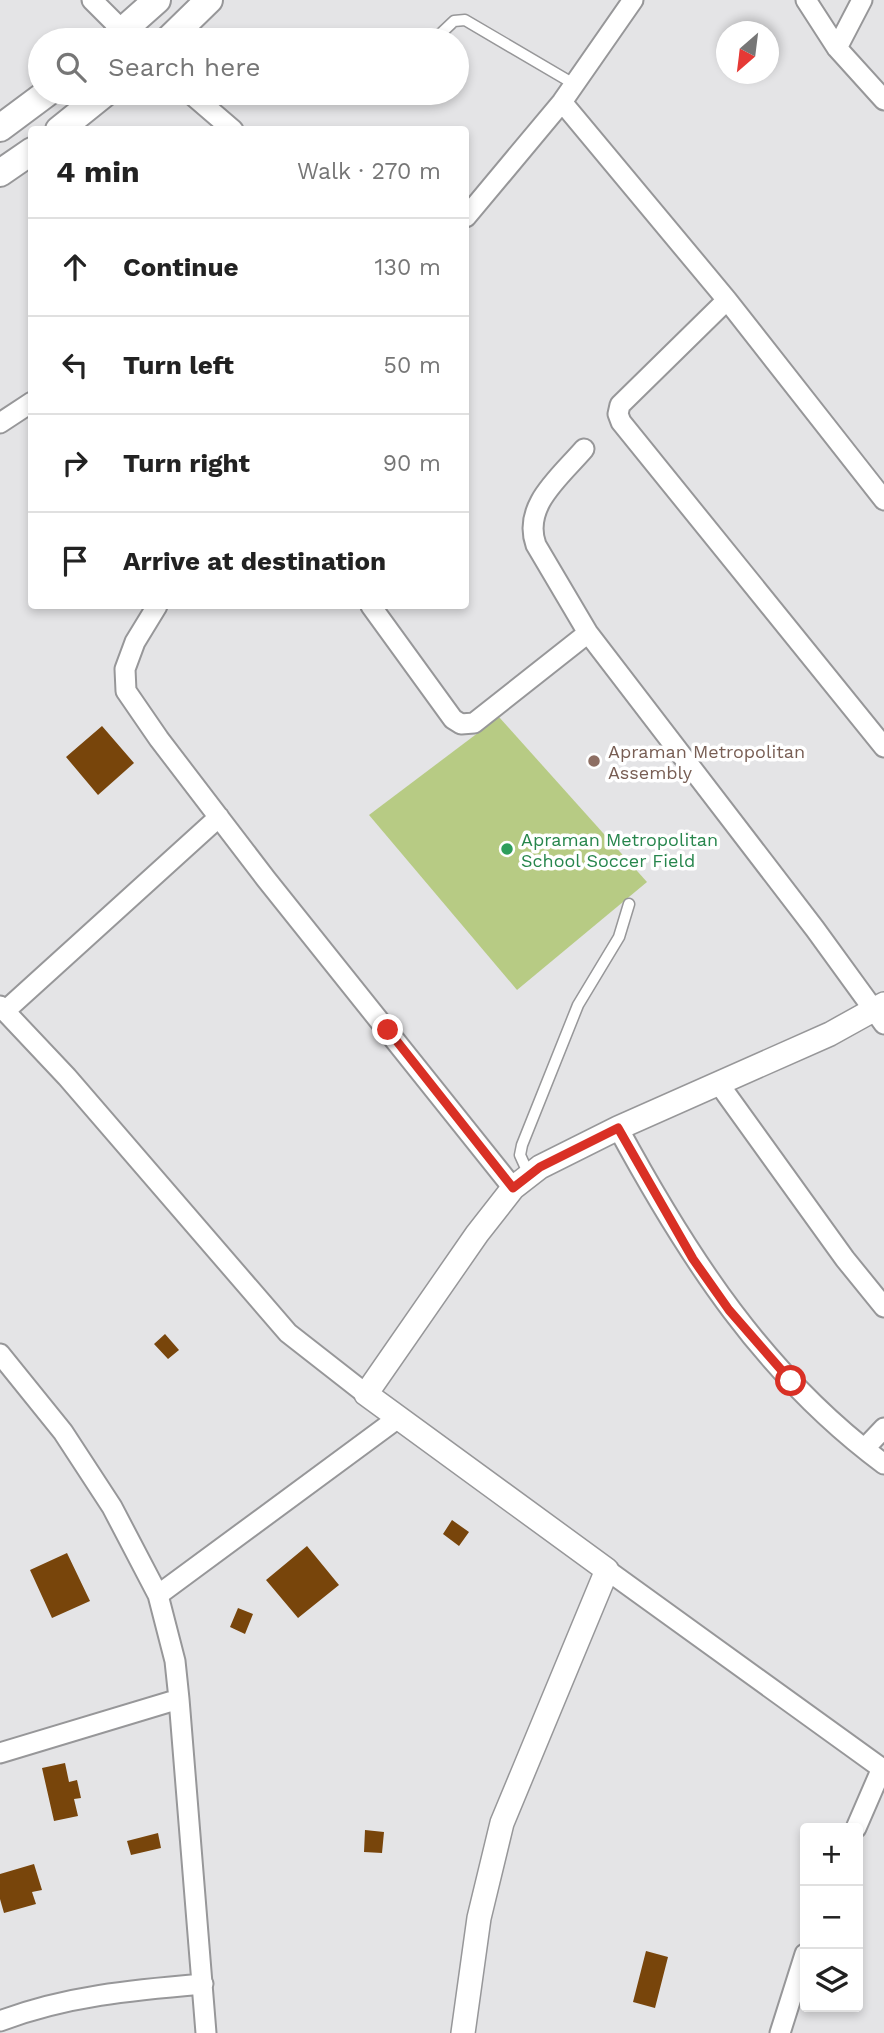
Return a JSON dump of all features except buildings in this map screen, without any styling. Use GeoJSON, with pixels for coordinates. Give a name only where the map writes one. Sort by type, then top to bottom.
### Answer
{"type":"FeatureCollection","features":[{"type":"Feature","properties":{"kind":"main road"},"geometry":{"type":"LineString","coordinates":[[126,28],[157,0]]}},
{"type":"Feature","properties":{"kind":"main road"},"geometry":{"type":"LineString","coordinates":[[180,28],[209,0]]}},
{"type":"Feature","properties":{"kind":"main road"},"geometry":{"type":"LineString","coordinates":[[0,128],[31,105]]}},
{"type":"Feature","properties":{"kind":"main road"},"geometry":{"type":"LineString","coordinates":[[64,126],[90,105]]}},
{"type":"Feature","properties":{"kind":"main road"},"geometry":{"type":"LineString","coordinates":[[0,173],[28,154]]}},
{"type":"Feature","properties":{"kind":"street"},"geometry":{"type":"LineString","coordinates":[[92,0],[111,28]]}},
{"type":"Feature","properties":{"kind":"street"},"geometry":{"type":"LineString","coordinates":[[469,213],[562,102],[633,0]]}},
{"type":"Feature","properties":{"kind":"street"},"geometry":{"type":"LineString","coordinates":[[806,0],[837,48],[884,100]]}},
{"type":"Feature","properties":{"kind":"street"},"geometry":{"type":"LineString","coordinates":[[837,48],[862,0]]}},
{"type":"Feature","properties":{"kind":"street"},"geometry":{"type":"LineString","coordinates":[[562,102],[727,300],[884,500]]}},
{"type":"Feature","properties":{"kind":"street"},"geometry":{"type":"LineString","coordinates":[[204,105],[228,126]]}},
{"type":"Feature","properties":{"kind":"street"},"geometry":{"type":"LineString","coordinates":[[727,300],[620,405],[618,414],[621,422],[884,747]]}},
{"type":"Feature","properties":{"kind":"street"},"geometry":{"type":"LineString","coordinates":[[0,423],[28,405]]}},
{"type":"Feature","properties":{"kind":"street"},"geometry":{"type":"LineString","coordinates":[[366,1394],[477,1234],[521,1182],[618,1128],[881,1013],[589,634],[536,545],[530,530],[534,513],[544,494],[584,449]]}},
{"type":"Feature","properties":{"kind":"street"},"geometry":{"type":"LineString","coordinates":[[154,609],[135,642],[125,669],[126,691],[219,817],[521,1182]]}},
{"type":"Feature","properties":{"kind":"street"},"geometry":{"type":"LineString","coordinates":[[373,609],[453,719],[461,724],[474,723],[589,634]]}},
{"type":"Feature","properties":{"kind":"street"},"geometry":{"type":"LineString","coordinates":[[219,817],[3,1009],[66,1077],[288,1333],[398,1418],[883,1769],[858,1823]]}},
{"type":"Feature","properties":{"kind":"street"},"geometry":{"type":"LineString","coordinates":[[719,1083],[845,1259],[884,1307]]}},
{"type":"Feature","properties":{"kind":"street"},"geometry":{"type":"LineString","coordinates":[[618,1128],[667,1216],[729,1310],[791,1381],[884,1464]]}},
{"type":"Feature","properties":{"kind":"street"},"geometry":{"type":"LineString","coordinates":[[0,1354],[70,1443],[112,1507],[158,1595],[175,1661],[206,2033]]}},
{"type":"Feature","properties":{"kind":"street"},"geometry":{"type":"LineString","coordinates":[[158,1595],[398,1418]]}},
{"type":"Feature","properties":{"kind":"street"},"geometry":{"type":"LineString","coordinates":[[865,1448],[884,1428]]}},
{"type":"Feature","properties":{"kind":"street"},"geometry":{"type":"LineString","coordinates":[[463,2033],[479,1918],[502,1823],[607,1570]]}},
{"type":"Feature","properties":{"kind":"street"},"geometry":{"type":"LineString","coordinates":[[0,1753],[179,1699]]}},
{"type":"Feature","properties":{"kind":"street"},"geometry":{"type":"LineString","coordinates":[[780,2033],[800,1970]]}},
{"type":"Feature","properties":{"kind":"street"},"geometry":{"type":"LineString","coordinates":[[0,2021],[57,2002],[115,1991],[203,1984]]}},
{"type":"Feature","properties":{"kind":"lane"},"geometry":{"type":"LineString","coordinates":[[446,28],[454,21],[465,20],[574,84]]}},
{"type":"Feature","properties":{"kind":"lane"},"geometry":{"type":"LineString","coordinates":[[521,1182],[522,1145],[578,1005],[619,937],[629,904]]}},
{"type":"Feature","properties":{"kind":"green space","name":"Apraman Metropolitan School Soccer Field"},"geometry":{"type":"Polygon","coordinates":[[[499,717],[647,882],[517,990],[369,815],[499,717]]]}},
{"type":"Feature","properties":{"kind":"place","name":"Apraman Metropolitan Assembly"},"geometry":{"type":"Point","coordinates":[594,761]}},
{"type":"Feature","properties":{"kind":"place","name":"Apraman Metropolitan School Soccer Field"},"geometry":{"type":"Point","coordinates":[507,849]}},
{"type":"Feature","properties":{"kind":"route"},"geometry":{"type":"LineString","coordinates":[[388,1030],[513,1188],[540,1167],[618,1128],[693,1259],[729,1310],[791,1381]]}}]}
